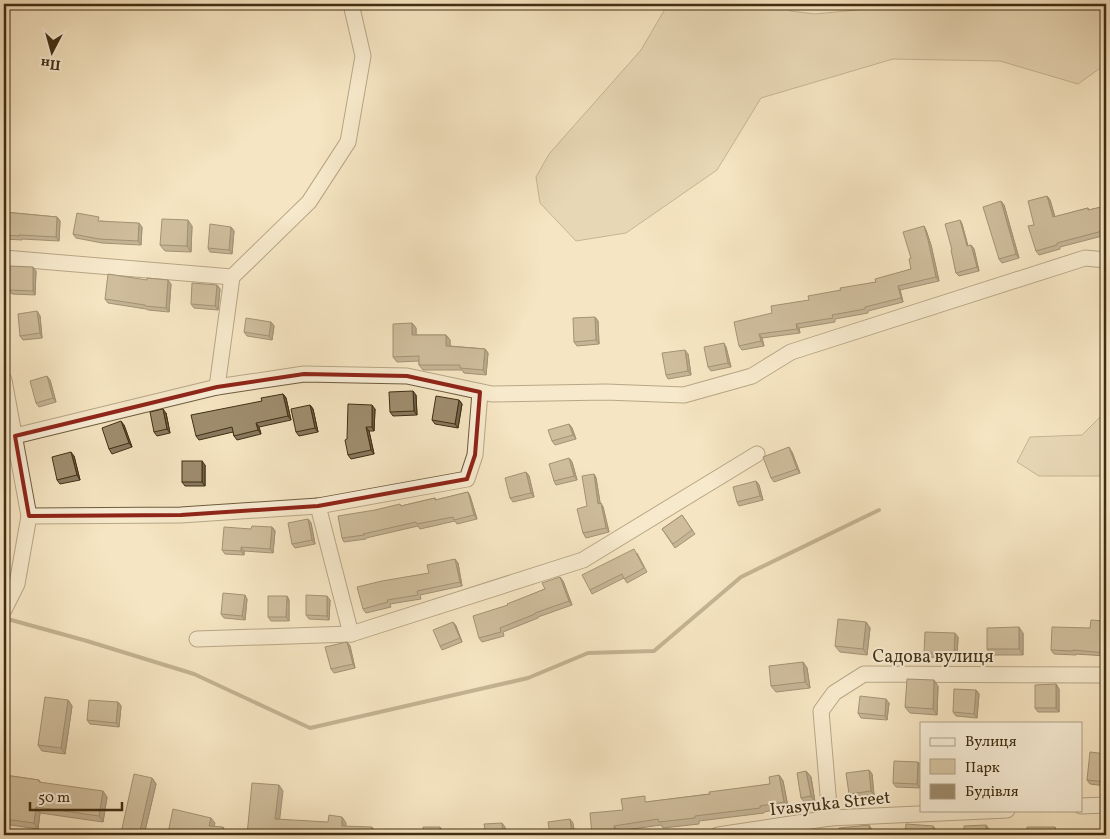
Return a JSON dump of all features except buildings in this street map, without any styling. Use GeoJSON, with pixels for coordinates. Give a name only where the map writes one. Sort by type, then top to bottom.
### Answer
{"type":"FeatureCollection","features":[{"type":"Feature","properties":{"kind":"street"},"geometry":{"type":"LineString","coordinates":[[217,387],[232,277],[309,202],[348,142],[362,56],[351,4]]}},
{"type":"Feature","properties":{"kind":"street"},"geometry":{"type":"LineString","coordinates":[[4,258],[232,277]]}},
{"type":"Feature","properties":{"kind":"street"},"geometry":{"type":"LineString","coordinates":[[15,436],[217,387],[304,374],[406,376],[492,394],[606,392],[684,395],[752,376],[791,352],[1066,264],[1085,258],[1106,260]]}},
{"type":"Feature","properties":{"kind":"street"},"geometry":{"type":"LineString","coordinates":[[4,380],[29,516],[17,584],[4,610]]}},
{"type":"Feature","properties":{"kind":"street"},"geometry":{"type":"LineString","coordinates":[[29,516],[181,515],[318,506],[467,479],[475,455],[480,392]]}},
{"type":"Feature","properties":{"kind":"street"},"geometry":{"type":"LineString","coordinates":[[197,639],[351,634],[583,560],[757,454]]}},
{"type":"Feature","properties":{"kind":"street"},"geometry":{"type":"LineString","coordinates":[[318,506],[351,634]]}},
{"type":"Feature","properties":{"kind":"street","name":"Садова вулиця"},"geometry":{"type":"LineString","coordinates":[[830,818],[822,711],[834,693],[864,674],[1106,675]]}},
{"type":"Feature","properties":{"kind":"street"},"geometry":{"type":"LineString","coordinates":[[1082,806],[1106,805]]}},
{"type":"Feature","properties":{"kind":"street","name":"Ivasyuka Street"},"geometry":{"type":"LineString","coordinates":[[718,835],[813,828],[830,818],[963,812]]}},
{"type":"Feature","properties":{"kind":"highlighted area"},"geometry":{"type":"Polygon","coordinates":[[[304,374],[407,376],[480,392],[475,455],[467,479],[318,506],[181,515],[29,516],[15,436],[217,387],[304,374]]]}},
{"type":"Feature","properties":{"kind":"green space"},"geometry":{"type":"Polygon","coordinates":[[[668,4],[788,4],[790,11],[815,14],[867,9],[872,4],[1106,4],[1106,64],[1078,84],[1000,61],[893,59],[761,98],[717,170],[626,233],[576,241],[540,203],[536,177],[549,154],[641,50],[668,4]]]}},
{"type":"Feature","properties":{"kind":"green space"},"geometry":{"type":"Polygon","coordinates":[[[1106,411],[1106,476],[1039,476],[1017,462],[1030,437],[1082,435],[1106,411]]]}},
{"type":"Feature","properties":{"kind":"waterway"},"geometry":{"type":"LineString","coordinates":[[4,618],[194,674],[310,728],[528,678],[588,653],[654,651],[741,577],[879,510]]}}]}
